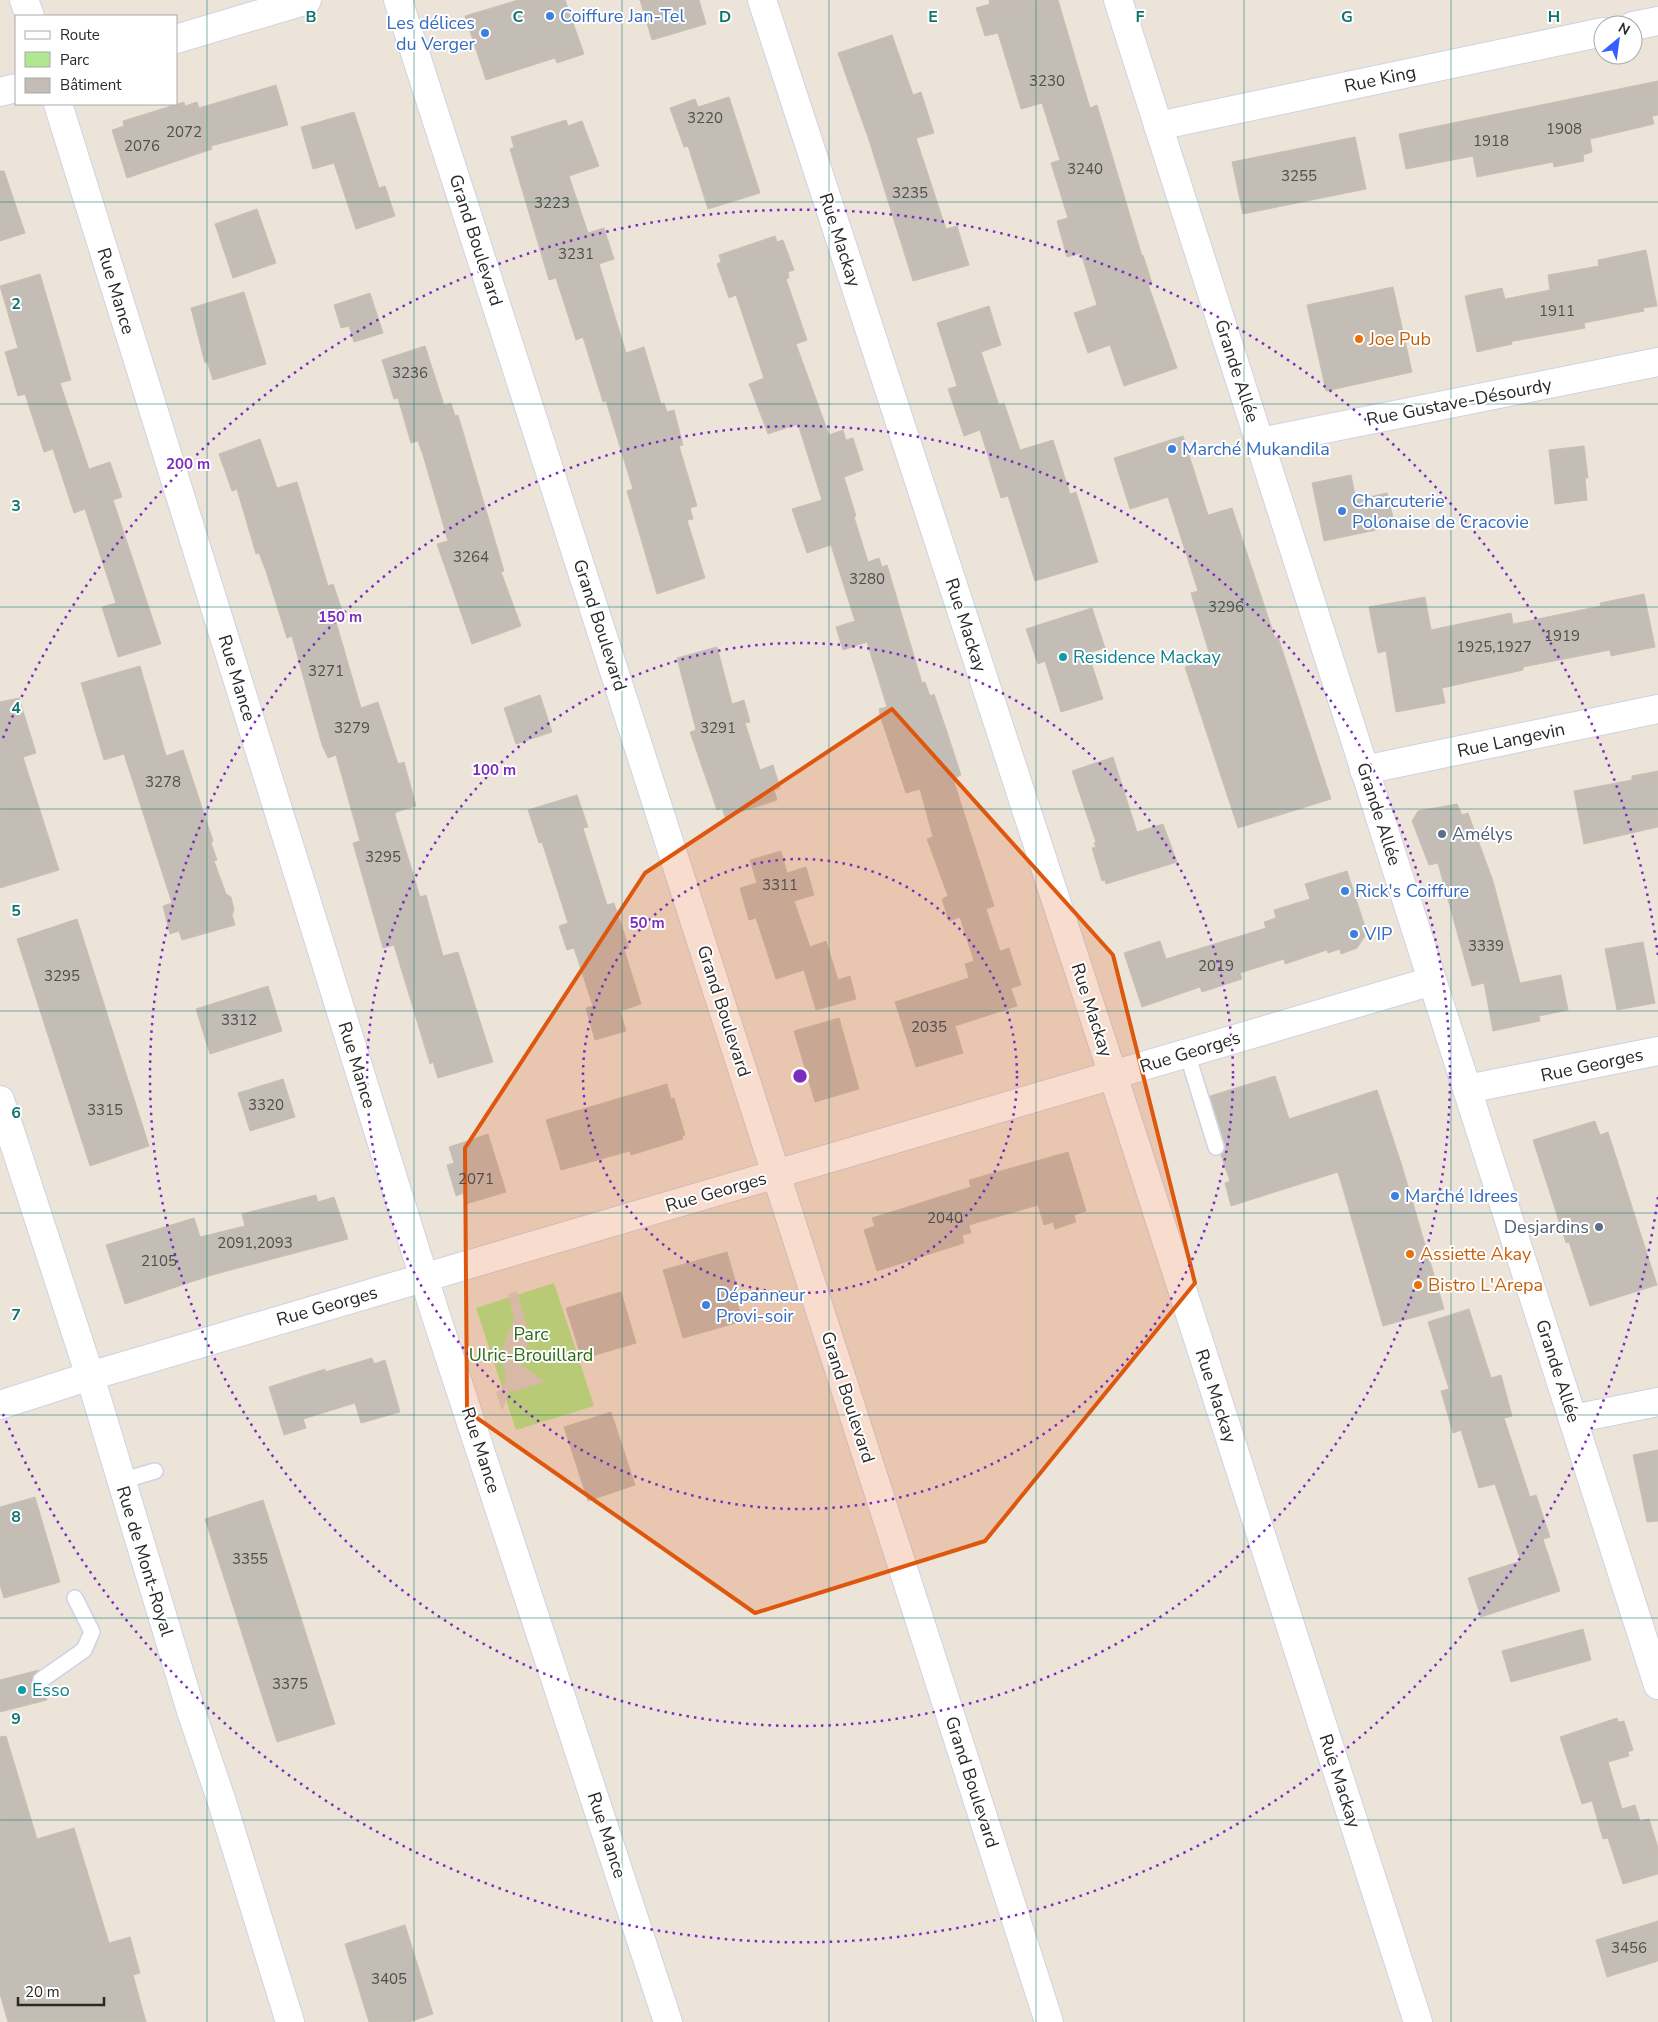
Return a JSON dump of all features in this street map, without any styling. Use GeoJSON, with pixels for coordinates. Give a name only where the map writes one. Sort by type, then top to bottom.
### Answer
{"type":"FeatureCollection","features":[{"type":"Feature","properties":{"kind":"street"},"geometry":{"type":"LineString","coordinates":[[24,0],[30,15]]}},
{"type":"Feature","properties":{"kind":"street"},"geometry":{"type":"LineString","coordinates":[[178,39],[307,0]]}},
{"type":"Feature","properties":{"kind":"street","name":"Grand Boulevard"},"geometry":{"type":"LineString","coordinates":[[398,0],[1049,2022]]}},
{"type":"Feature","properties":{"kind":"street","name":"Rue Mackay"},"geometry":{"type":"LineString","coordinates":[[762,0],[1418,2022]]}},
{"type":"Feature","properties":{"kind":"street","name":"Grande Allée"},"geometry":{"type":"LineString","coordinates":[[1118,0],[1658,1685]]}},
{"type":"Feature","properties":{"kind":"street"},"geometry":{"type":"LineString","coordinates":[[1643,24],[1658,21]]}},
{"type":"Feature","properties":{"kind":"street","name":"Rue King"},"geometry":{"type":"LineString","coordinates":[[1158,126],[1593,34]]}},
{"type":"Feature","properties":{"kind":"street"},"geometry":{"type":"LineString","coordinates":[[0,92],[15,88]]}},
{"type":"Feature","properties":{"kind":"street","name":"Rue Mance"},"geometry":{"type":"LineString","coordinates":[[58,105],[424,1278],[668,2022]]}},
{"type":"Feature","properties":{"kind":"street","name":"Rue Gustave-Désourdy"},"geometry":{"type":"LineString","coordinates":[[1260,442],[1658,362]]}},
{"type":"Feature","properties":{"kind":"street","name":"Rue Langevin"},"geometry":{"type":"LineString","coordinates":[[1364,770],[1658,710]]}},
{"type":"Feature","properties":{"kind":"street","name":"Rue Georges"},"geometry":{"type":"LineString","coordinates":[[0,1406],[90,1376],[1432,981]]}},
{"type":"Feature","properties":{"kind":"street","name":"Rue Georges"},"geometry":{"type":"LineString","coordinates":[[1467,1089],[1658,1051]]}},
{"type":"Feature","properties":{"kind":"street","name":"Rue de Mont-Royal"},"geometry":{"type":"LineString","coordinates":[[0,1100],[90,1376],[188,1702],[221,1799],[290,2022]]}},
{"type":"Feature","properties":{"kind":"street"},"geometry":{"type":"LineString","coordinates":[[1573,1419],[1658,1402]]}},
{"type":"Feature","properties":{"kind":"lane"},"geometry":{"type":"LineString","coordinates":[[1186,1053],[1216,1147]]}},
{"type":"Feature","properties":{"kind":"lane"},"geometry":{"type":"LineString","coordinates":[[122,1481],[155,1471]]}},
{"type":"Feature","properties":{"kind":"lane"},"geometry":{"type":"LineString","coordinates":[[41,1680],[84,1650],[92,1632],[75,1598]]}},
{"type":"Feature","properties":{"kind":"highlighted area"},"geometry":{"type":"Polygon","coordinates":[[[892,709],[1113,955],[1195,1283],[985,1541],[755,1613],[467,1411],[465,1148],[645,873],[892,709]]]}},
{"type":"Feature","properties":{"kind":"green space","name":"Parc Ulric-Brouillard"},"geometry":{"type":"Polygon","coordinates":[[[554,1283],[594,1406],[516,1430],[476,1308],[554,1283]]]}},
{"type":"Feature","properties":{"kind":"shaded area"},"geometry":{"type":"Polygon","coordinates":[[[517,1291],[530,1338],[523,1357],[523,1366],[545,1382],[512,1392],[510,1389],[502,1411],[496,1392],[502,1389],[506,1376],[500,1355],[514,1318],[508,1294],[517,1291]]]}},
{"type":"Feature","properties":{"kind":"building"},"geometry":{"type":"Polygon","coordinates":[[[518,0],[565,0],[584,54],[557,63],[555,58],[486,80],[465,16],[518,0]]]}},
{"type":"Feature","properties":{"kind":"building"},"geometry":{"type":"Polygon","coordinates":[[[640,0],[699,0],[706,24],[652,40],[640,0]]]}},
{"type":"Feature","properties":{"kind":"building"},"geometry":{"type":"Polygon","coordinates":[[[989,0],[1058,0],[1090,108],[1097,105],[1142,256],[1152,283],[1148,284],[1177,368],[1124,386],[1110,345],[1088,353],[1074,313],[1097,305],[1081,253],[1067,257],[1057,221],[1068,218],[1051,163],[1060,160],[1042,103],[1021,109],[998,33],[985,36],[976,8],[990,4],[989,0]]]}},
{"type":"Feature","properties":{"kind":"building"},"geometry":{"type":"Polygon","coordinates":[[[892,35],[913,95],[921,92],[934,133],[916,138],[946,229],[957,226],[969,265],[913,281],[869,140],[838,53],[892,35]]]}},
{"type":"Feature","properties":{"kind":"building"},"geometry":{"type":"Polygon","coordinates":[[[1658,81],[1658,115],[1652,116],[1654,124],[1590,139],[1592,152],[1583,155],[1584,161],[1554,167],[1553,162],[1477,177],[1473,156],[1406,169],[1399,134],[1658,81]]]}},
{"type":"Feature","properties":{"kind":"building"},"geometry":{"type":"Polygon","coordinates":[[[276,85],[288,125],[211,146],[212,149],[127,178],[112,130],[124,126],[123,121],[184,102],[185,106],[197,102],[199,108],[276,85]]]}},
{"type":"Feature","properties":{"kind":"building"},"geometry":{"type":"Polygon","coordinates":[[[729,97],[760,193],[708,209],[688,146],[684,147],[670,108],[695,99],[698,107],[729,97]]]}},
{"type":"Feature","properties":{"kind":"building"},"geometry":{"type":"Polygon","coordinates":[[[354,112],[379,188],[385,186],[395,216],[356,229],[334,163],[313,169],[301,127],[354,112]]]}},
{"type":"Feature","properties":{"kind":"building"},"geometry":{"type":"Polygon","coordinates":[[[566,120],[568,126],[582,121],[599,166],[569,176],[588,233],[604,228],[614,259],[599,264],[626,353],[644,347],[661,404],[664,403],[667,412],[674,410],[683,445],[679,446],[697,506],[690,508],[693,519],[687,520],[705,578],[657,594],[627,491],[633,489],[606,401],[603,402],[583,337],[576,340],[556,278],[549,280],[510,149],[514,147],[511,137],[566,120]]]}},
{"type":"Feature","properties":{"kind":"building"},"geometry":{"type":"Polygon","coordinates":[[[1355,137],[1366,189],[1243,214],[1232,162],[1355,137]]]}},
{"type":"Feature","properties":{"kind":"building"},"geometry":{"type":"Polygon","coordinates":[[[0,171],[4,171],[25,233],[0,241],[0,171]]]}},
{"type":"Feature","properties":{"kind":"building"},"geometry":{"type":"Polygon","coordinates":[[[257,209],[276,263],[233,278],[215,224],[257,209]]]}},
{"type":"Feature","properties":{"kind":"building"},"geometry":{"type":"Polygon","coordinates":[[[775,236],[777,242],[783,240],[794,270],[788,272],[789,278],[786,279],[807,340],[796,344],[829,435],[843,430],[846,440],[853,438],[863,470],[844,477],[856,516],[854,517],[868,562],[879,558],[882,567],[887,565],[922,683],[925,682],[930,696],[934,694],[961,775],[953,779],[994,906],[986,909],[1000,951],[1009,948],[1021,985],[1011,988],[1017,1006],[955,1026],[963,1053],[916,1067],[895,1002],[969,978],[965,964],[974,961],[960,917],[949,921],[942,899],[948,896],[927,839],[933,837],[920,789],[906,793],[880,715],[879,709],[887,707],[867,642],[843,650],[836,627],[855,621],[831,545],[807,553],[792,509],[822,500],[798,424],[768,434],[749,384],[764,378],[736,295],[729,298],[717,264],[721,262],[719,255],[775,236]]]}},
{"type":"Feature","properties":{"kind":"building"},"geometry":{"type":"Polygon","coordinates":[[[1646,250],[1657,306],[1643,308],[1644,311],[1584,323],[1585,328],[1514,341],[1511,342],[1512,344],[1477,352],[1465,296],[1502,288],[1505,299],[1550,290],[1548,275],[1599,266],[1598,260],[1646,250]]]}},
{"type":"Feature","properties":{"kind":"building"},"geometry":{"type":"Polygon","coordinates":[[[40,274],[71,380],[60,383],[89,469],[110,462],[122,497],[113,500],[161,644],[118,657],[102,607],[116,603],[85,509],[74,513],[53,449],[44,452],[25,394],[18,396],[5,352],[18,348],[0,286],[40,274]]]}},
{"type":"Feature","properties":{"kind":"building","name":"Joe Pub"},"geometry":{"type":"Polygon","coordinates":[[[1393,287],[1412,372],[1326,391],[1307,305],[1393,287]]]}},
{"type":"Feature","properties":{"kind":"building"},"geometry":{"type":"Polygon","coordinates":[[[244,292],[266,364],[213,380],[207,361],[205,363],[191,308],[244,292]]]}},
{"type":"Feature","properties":{"kind":"building"},"geometry":{"type":"Polygon","coordinates":[[[370,293],[383,333],[354,342],[349,326],[341,328],[334,305],[370,293]]]}},
{"type":"Feature","properties":{"kind":"building"},"geometry":{"type":"Polygon","coordinates":[[[989,306],[1001,345],[981,352],[999,405],[1004,403],[1020,450],[1053,440],[1070,494],[1076,492],[1098,562],[1035,581],[1008,496],[1001,498],[980,430],[964,436],[948,389],[957,386],[937,323],[989,306]]]}},
{"type":"Feature","properties":{"kind":"building"},"geometry":{"type":"Polygon","coordinates":[[[425,346],[444,405],[451,403],[455,416],[458,415],[504,571],[501,572],[521,626],[472,644],[437,544],[448,541],[423,455],[418,441],[411,443],[398,398],[394,399],[382,360],[425,346]]]}},
{"type":"Feature","properties":{"kind":"building"},"geometry":{"type":"Polygon","coordinates":[[[1183,436],[1208,515],[1232,508],[1275,638],[1278,637],[1331,799],[1238,828],[1185,667],[1211,659],[1191,593],[1198,591],[1168,497],[1130,509],[1114,458],[1183,436]]]}},
{"type":"Feature","properties":{"kind":"building"},"geometry":{"type":"Polygon","coordinates":[[[260,439],[277,488],[297,482],[328,586],[333,584],[345,619],[336,622],[361,708],[378,702],[398,764],[404,762],[416,806],[396,812],[395,815],[420,897],[426,895],[443,956],[458,952],[493,1062],[438,1078],[433,1062],[430,1064],[394,945],[383,948],[353,843],[360,841],[336,755],[328,758],[322,745],[292,636],[287,638],[266,571],[259,553],[256,554],[237,489],[232,491],[219,454],[260,439]]]}},
{"type":"Feature","properties":{"kind":"building"},"geometry":{"type":"Polygon","coordinates":[[[1584,446],[1588,478],[1585,478],[1587,500],[1555,504],[1549,450],[1584,446]]]}},
{"type":"Feature","properties":{"kind":"building"},"geometry":{"type":"Polygon","coordinates":[[[1351,475],[1356,500],[1387,493],[1395,526],[1324,541],[1312,483],[1351,475]]]}},
{"type":"Feature","properties":{"kind":"building"},"geometry":{"type":"Polygon","coordinates":[[[1644,594],[1655,647],[1611,656],[1610,650],[1523,667],[1523,670],[1442,688],[1445,703],[1396,712],[1386,651],[1378,653],[1369,607],[1425,597],[1431,630],[1511,613],[1513,624],[1601,606],[1600,603],[1644,594]]]}},
{"type":"Feature","properties":{"kind":"building","name":"Residence Mackay"},"geometry":{"type":"Polygon","coordinates":[[[1092,608],[1105,648],[1088,653],[1103,699],[1061,712],[1045,661],[1038,664],[1026,629],[1092,608]]]}},
{"type":"Feature","properties":{"kind":"building"},"geometry":{"type":"Polygon","coordinates":[[[717,647],[732,704],[744,700],[750,722],[745,723],[760,770],[773,765],[780,788],[774,790],[777,800],[725,817],[722,808],[717,810],[690,732],[696,730],[677,658],[717,647]]]}},
{"type":"Feature","properties":{"kind":"building"},"geometry":{"type":"Polygon","coordinates":[[[140,666],[166,756],[183,750],[213,841],[211,843],[217,860],[214,861],[226,894],[231,897],[234,910],[232,915],[235,925],[182,940],[179,931],[170,934],[163,906],[172,903],[124,754],[104,760],[81,683],[140,666]]]}},
{"type":"Feature","properties":{"kind":"building"},"geometry":{"type":"Polygon","coordinates":[[[540,695],[552,732],[516,744],[504,708],[540,695]]]}},
{"type":"Feature","properties":{"kind":"building"},"geometry":{"type":"Polygon","coordinates":[[[19,698],[36,753],[23,757],[59,870],[0,888],[0,702],[19,698]]]}},
{"type":"Feature","properties":{"kind":"building"},"geometry":{"type":"Polygon","coordinates":[[[1113,757],[1137,832],[1163,824],[1177,862],[1106,884],[1105,880],[1102,881],[1092,848],[1096,847],[1094,843],[1096,842],[1072,771],[1113,757]]]}},
{"type":"Feature","properties":{"kind":"building"},"geometry":{"type":"Polygon","coordinates":[[[1658,771],[1658,827],[1584,844],[1574,791],[1632,780],[1632,776],[1658,771]]]}},
{"type":"Feature","properties":{"kind":"building"},"geometry":{"type":"Polygon","coordinates":[[[577,795],[588,827],[583,828],[607,905],[614,903],[629,948],[624,949],[641,1004],[620,1011],[626,1031],[595,1040],[586,1008],[593,1006],[574,948],[567,950],[559,926],[568,923],[542,842],[539,843],[528,810],[577,795]]]}},
{"type":"Feature","properties":{"kind":"building"},"geometry":{"type":"Polygon","coordinates":[[[1457,804],[1462,815],[1468,813],[1493,881],[1520,983],[1561,975],[1568,1010],[1539,1016],[1540,1021],[1493,1031],[1484,983],[1472,986],[1438,863],[1429,865],[1412,821],[1418,811],[1457,804]]]}},
{"type":"Feature","properties":{"kind":"building"},"geometry":{"type":"Polygon","coordinates":[[[781,851],[787,873],[806,867],[814,895],[794,901],[810,947],[826,941],[838,980],[850,976],[856,999],[816,1010],[804,970],[776,979],[756,918],[749,920],[740,888],[757,883],[750,860],[781,851]]]}},
{"type":"Feature","properties":{"kind":"building"},"geometry":{"type":"Polygon","coordinates":[[[1347,871],[1367,933],[1357,948],[1341,954],[1340,949],[1328,953],[1327,950],[1285,964],[1284,959],[1240,973],[1242,979],[1202,992],[1200,987],[1142,1007],[1124,953],[1160,941],[1166,959],[1266,928],[1264,922],[1276,918],[1274,910],[1310,899],[1305,884],[1347,871]]]}},
{"type":"Feature","properties":{"kind":"building"},"geometry":{"type":"Polygon","coordinates":[[[77,919],[149,1146],[90,1166],[17,939],[77,919]]]}},
{"type":"Feature","properties":{"kind":"building"},"geometry":{"type":"Polygon","coordinates":[[[1643,942],[1655,1003],[1617,1010],[1605,949],[1643,942]]]}},
{"type":"Feature","properties":{"kind":"building"},"geometry":{"type":"Polygon","coordinates":[[[268,986],[282,1031],[210,1054],[196,1009],[268,986]]]}},
{"type":"Feature","properties":{"kind":"building"},"geometry":{"type":"Polygon","coordinates":[[[839,1018],[859,1089],[815,1102],[794,1031],[839,1018]]]}},
{"type":"Feature","properties":{"kind":"building"},"geometry":{"type":"Polygon","coordinates":[[[1275,1076],[1289,1119],[1377,1090],[1402,1166],[1444,1309],[1383,1326],[1338,1172],[1231,1206],[1225,1183],[1230,1181],[1221,1155],[1225,1150],[1225,1144],[1210,1096],[1275,1076]]]}},
{"type":"Feature","properties":{"kind":"building"},"geometry":{"type":"Polygon","coordinates":[[[283,1079],[295,1117],[250,1131],[238,1093],[283,1079]]]}},
{"type":"Feature","properties":{"kind":"building"},"geometry":{"type":"Polygon","coordinates":[[[667,1084],[671,1099],[674,1098],[685,1135],[682,1136],[683,1139],[631,1155],[630,1151],[561,1170],[546,1120],[667,1084]]]}},
{"type":"Feature","properties":{"kind":"building","name":"Desjardins"},"geometry":{"type":"Polygon","coordinates":[[[1595,1121],[1600,1135],[1608,1132],[1657,1285],[1590,1306],[1569,1242],[1566,1243],[1533,1140],[1595,1121]]]}},
{"type":"Feature","properties":{"kind":"building"},"geometry":{"type":"Polygon","coordinates":[[[488,1134],[506,1192],[466,1204],[463,1193],[456,1196],[447,1165],[454,1163],[449,1147],[488,1134]]]}},
{"type":"Feature","properties":{"kind":"building"},"geometry":{"type":"Polygon","coordinates":[[[1068,1152],[1086,1211],[1074,1215],[1076,1222],[1055,1229],[1053,1222],[1044,1225],[1038,1205],[969,1225],[971,1233],[962,1235],[964,1243],[877,1271],[864,1230],[875,1226],[872,1218],[971,1187],[969,1180],[1068,1152]]]}},
{"type":"Feature","properties":{"kind":"building"},"geometry":{"type":"Polygon","coordinates":[[[316,1195],[318,1202],[334,1197],[348,1239],[212,1275],[125,1304],[106,1245],[194,1218],[200,1237],[245,1226],[242,1214],[316,1195]]]}},
{"type":"Feature","properties":{"kind":"building","name":"Dépanneur Provi-soir"},"geometry":{"type":"Polygon","coordinates":[[[727,1252],[737,1287],[733,1288],[743,1321],[683,1338],[663,1270],[727,1252]]]}},
{"type":"Feature","properties":{"kind":"building"},"geometry":{"type":"Polygon","coordinates":[[[621,1292],[636,1343],[582,1359],[566,1308],[621,1292]]]}},
{"type":"Feature","properties":{"kind":"building"},"geometry":{"type":"Polygon","coordinates":[[[1469,1309],[1491,1378],[1501,1375],[1512,1416],[1504,1418],[1530,1497],[1536,1495],[1550,1537],[1543,1539],[1560,1591],[1481,1617],[1468,1578],[1521,1561],[1495,1484],[1479,1488],[1461,1430],[1453,1433],[1441,1391],[1449,1389],[1428,1322],[1469,1309]]]}},
{"type":"Feature","properties":{"kind":"building"},"geometry":{"type":"Polygon","coordinates":[[[372,1358],[374,1364],[385,1360],[400,1412],[361,1423],[355,1403],[303,1419],[306,1428],[284,1435],[269,1387],[325,1369],[325,1372],[372,1358]]]}},
{"type":"Feature","properties":{"kind":"building"},"geometry":{"type":"Polygon","coordinates":[[[611,1412],[635,1485],[588,1501],[564,1427],[611,1412]]]}},
{"type":"Feature","properties":{"kind":"building"},"geometry":{"type":"Polygon","coordinates":[[[1658,1450],[1658,1521],[1647,1522],[1633,1455],[1658,1450]]]}},
{"type":"Feature","properties":{"kind":"building"},"geometry":{"type":"Polygon","coordinates":[[[35,1497],[60,1582],[4,1598],[0,1585],[0,1507],[35,1497]]]}},
{"type":"Feature","properties":{"kind":"building"},"geometry":{"type":"Polygon","coordinates":[[[263,1500],[335,1724],[277,1742],[205,1519],[263,1500]]]}},
{"type":"Feature","properties":{"kind":"building"},"geometry":{"type":"Polygon","coordinates":[[[1583,1629],[1591,1660],[1511,1682],[1502,1651],[1583,1629]]]}},
{"type":"Feature","properties":{"kind":"building","name":"Esso"},"geometry":{"type":"Polygon","coordinates":[[[39,1670],[33,1676],[32,1681],[37,1688],[44,1689],[47,1700],[0,1712],[0,1680],[39,1670]]]}},
{"type":"Feature","properties":{"kind":"building"},"geometry":{"type":"Polygon","coordinates":[[[1617,1718],[1618,1722],[1624,1721],[1633,1750],[1628,1752],[1629,1756],[1608,1762],[1622,1809],[1635,1805],[1640,1821],[1649,1819],[1658,1848],[1658,1874],[1623,1884],[1608,1838],[1603,1839],[1592,1801],[1582,1804],[1560,1737],[1617,1718]]]}},
{"type":"Feature","properties":{"kind":"building"},"geometry":{"type":"Polygon","coordinates":[[[6,1736],[37,1839],[74,1828],[109,1943],[130,1937],[140,1973],[133,1975],[146,2022],[8,2022],[0,1994],[0,1737],[6,1736]]]}},
{"type":"Feature","properties":{"kind":"building"},"geometry":{"type":"Polygon","coordinates":[[[1658,1921],[1658,1961],[1607,1977],[1596,1940],[1658,1921]]]}},
{"type":"Feature","properties":{"kind":"building"},"geometry":{"type":"Polygon","coordinates":[[[405,1925],[433,2014],[409,2022],[369,2022],[345,1944],[405,1925]]]}},
{"type":"Feature","properties":{"kind":"place","name":"Coiffure Jan-Tel"},"geometry":{"type":"Point","coordinates":[550,16]}},
{"type":"Feature","properties":{"kind":"place","name":"Les délices du Verger"},"geometry":{"type":"Point","coordinates":[485,33]}},
{"type":"Feature","properties":{"kind":"place","name":"Joe Pub"},"geometry":{"type":"Point","coordinates":[1359,339]}},
{"type":"Feature","properties":{"kind":"place","name":"Marché Mukandila"},"geometry":{"type":"Point","coordinates":[1172,449]}},
{"type":"Feature","properties":{"kind":"place","name":"Charcuterie Polonaise de Cracovie"},"geometry":{"type":"Point","coordinates":[1342,511]}},
{"type":"Feature","properties":{"kind":"place","name":"Residence Mackay"},"geometry":{"type":"Point","coordinates":[1063,657]}},
{"type":"Feature","properties":{"kind":"place","name":"Amélys"},"geometry":{"type":"Point","coordinates":[1442,834]}},
{"type":"Feature","properties":{"kind":"place","name":"Rick's Coiffure"},"geometry":{"type":"Point","coordinates":[1345,891]}},
{"type":"Feature","properties":{"kind":"place","name":"VIP"},"geometry":{"type":"Point","coordinates":[1354,934]}},
{"type":"Feature","properties":{"kind":"place","name":"Marché Idrees"},"geometry":{"type":"Point","coordinates":[1395,1196]}},
{"type":"Feature","properties":{"kind":"place","name":"Desjardins"},"geometry":{"type":"Point","coordinates":[1599,1227]}},
{"type":"Feature","properties":{"kind":"place","name":"Assiette Akay"},"geometry":{"type":"Point","coordinates":[1410,1254]}},
{"type":"Feature","properties":{"kind":"place","name":"Bistro L'Arepa"},"geometry":{"type":"Point","coordinates":[1418,1285]}},
{"type":"Feature","properties":{"kind":"place","name":"Dépanneur Provi-soir"},"geometry":{"type":"Point","coordinates":[706,1305]}},
{"type":"Feature","properties":{"kind":"place","name":"Esso"},"geometry":{"type":"Point","coordinates":[22,1690]}}]}
